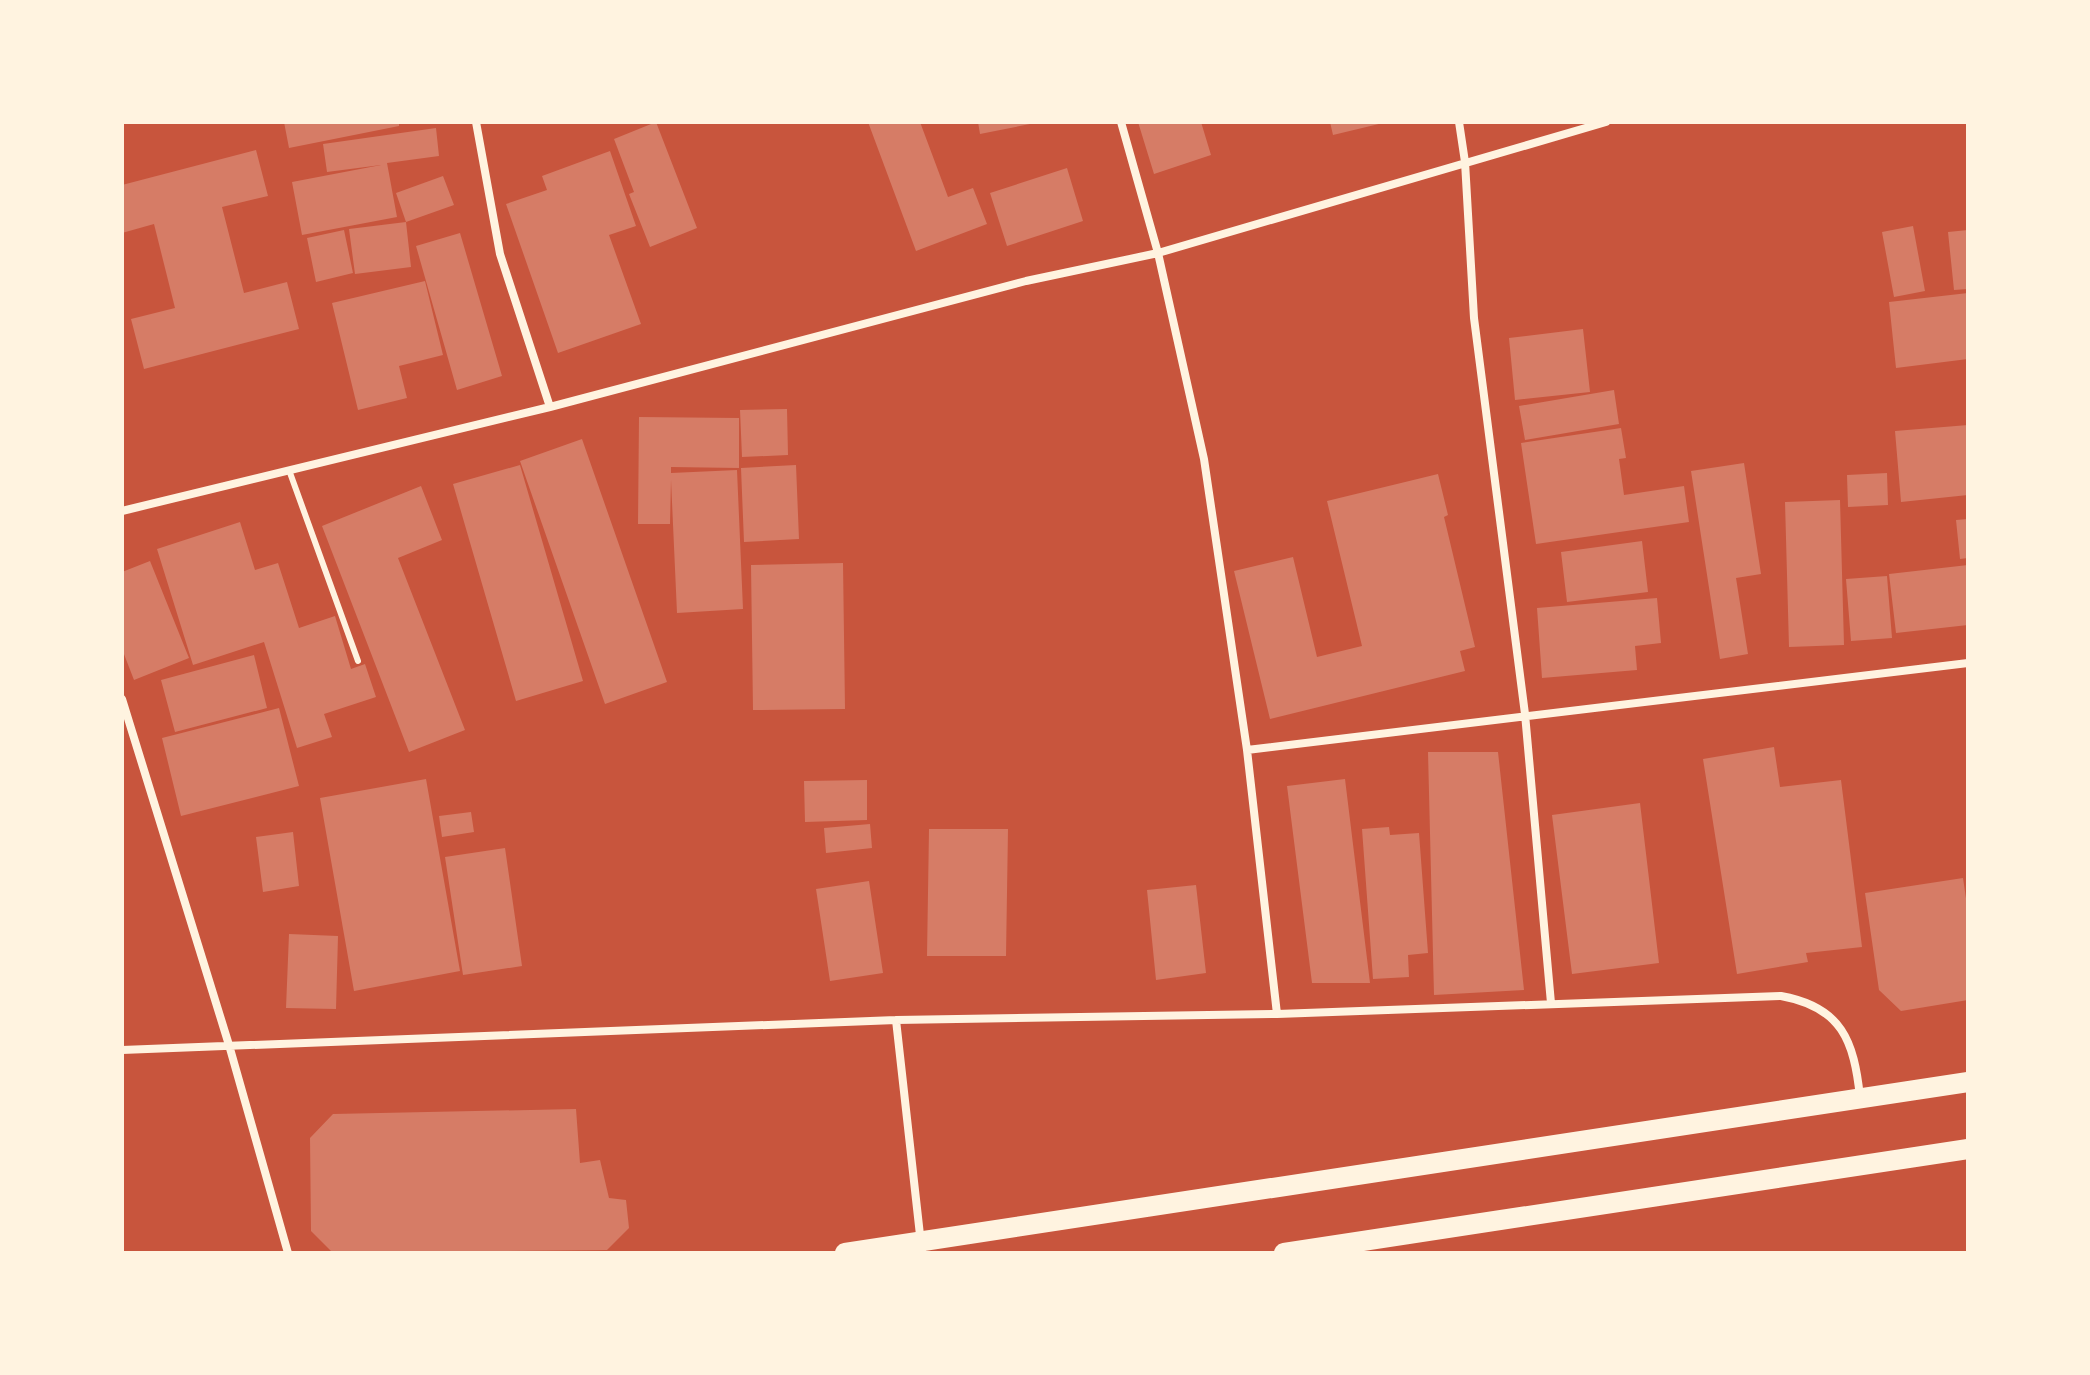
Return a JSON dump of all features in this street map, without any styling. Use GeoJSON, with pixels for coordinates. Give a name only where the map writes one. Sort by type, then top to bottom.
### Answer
{"type":"FeatureCollection","features":[{"type":"Feature","properties":{"kind":"main road"},"geometry":{"type":"LineString","coordinates":[[845,1253],[922,1248],[1968,1082]]}},
{"type":"Feature","properties":{"kind":"main road"},"geometry":{"type":"LineString","coordinates":[[1284,1253],[1968,1149]]}},
{"type":"Feature","properties":{"kind":"street"},"geometry":{"type":"LineString","coordinates":[[476,122],[500,254],[550,407]]}},
{"type":"Feature","properties":{"kind":"street"},"geometry":{"type":"LineString","coordinates":[[1121,122],[1158,253],[1204,459],[1247,750],[1277,1014]]}},
{"type":"Feature","properties":{"kind":"street"},"geometry":{"type":"LineString","coordinates":[[1459,122],[1465,162],[1474,318],[1525,714],[1551,1003]]}},
{"type":"Feature","properties":{"kind":"street"},"geometry":{"type":"LineString","coordinates":[[122,511],[550,407],[1026,281],[1158,253],[1606,122]]}},
{"type":"Feature","properties":{"kind":"street"},"geometry":{"type":"LineString","coordinates":[[1247,750],[1525,714],[1968,663]]}},
{"type":"Feature","properties":{"kind":"street"},"geometry":{"type":"LineString","coordinates":[[122,699],[229,1045],[288,1253]]}},
{"type":"Feature","properties":{"kind":"street"},"geometry":{"type":"LineString","coordinates":[[122,1050],[896,1020],[1277,1014],[1781,996],[1802,1000],[1834,1019],[1844,1032],[1856,1063],[1860,1098]]}},
{"type":"Feature","properties":{"kind":"street"},"geometry":{"type":"LineString","coordinates":[[896,1020],[922,1248]]}},
{"type":"Feature","properties":{"kind":"lane"},"geometry":{"type":"LineString","coordinates":[[289,470],[358,661]]}},
{"type":"Feature","properties":{"kind":"building"},"geometry":{"type":"Polygon","coordinates":[[[284,122],[399,122],[399,126],[289,148],[284,122]]]}},
{"type":"Feature","properties":{"kind":"building"},"geometry":{"type":"Polygon","coordinates":[[[656,122],[697,228],[650,247],[629,194],[634,192],[614,139],[656,122]]]}},
{"type":"Feature","properties":{"kind":"building"},"geometry":{"type":"Polygon","coordinates":[[[868,122],[920,122],[948,197],[973,188],[987,224],[916,251],[868,122]]]}},
{"type":"Feature","properties":{"kind":"building"},"geometry":{"type":"Polygon","coordinates":[[[978,122],[1034,122],[1035,123],[980,134],[978,122]]]}},
{"type":"Feature","properties":{"kind":"building"},"geometry":{"type":"Polygon","coordinates":[[[1138,122],[1201,122],[1211,155],[1154,174],[1138,122]]]}},
{"type":"Feature","properties":{"kind":"building"},"geometry":{"type":"Polygon","coordinates":[[[1330,122],[1383,122],[1383,123],[1333,135],[1330,122]]]}},
{"type":"Feature","properties":{"kind":"building"},"geometry":{"type":"Polygon","coordinates":[[[436,128],[439,156],[387,163],[397,217],[302,235],[292,182],[381,165],[327,172],[323,144],[436,128]]]}},
{"type":"Feature","properties":{"kind":"building"},"geometry":{"type":"Polygon","coordinates":[[[256,150],[268,196],[222,207],[244,293],[287,282],[299,329],[144,369],[131,319],[175,308],[154,224],[122,233],[122,185],[256,150]]]}},
{"type":"Feature","properties":{"kind":"building"},"geometry":{"type":"Polygon","coordinates":[[[610,151],[636,226],[609,235],[641,324],[558,353],[506,204],[547,190],[542,176],[610,151]]]}},
{"type":"Feature","properties":{"kind":"building"},"geometry":{"type":"Polygon","coordinates":[[[1067,168],[1083,221],[1007,246],[990,193],[1067,168]]]}},
{"type":"Feature","properties":{"kind":"building"},"geometry":{"type":"Polygon","coordinates":[[[443,176],[454,205],[406,222],[396,193],[443,176]]]}},
{"type":"Feature","properties":{"kind":"building"},"geometry":{"type":"Polygon","coordinates":[[[406,222],[411,267],[355,274],[349,229],[406,222]]]}},
{"type":"Feature","properties":{"kind":"building"},"geometry":{"type":"Polygon","coordinates":[[[1913,226],[1925,291],[1894,297],[1882,232],[1913,226]]]}},
{"type":"Feature","properties":{"kind":"building"},"geometry":{"type":"Polygon","coordinates":[[[344,230],[353,273],[316,282],[307,238],[344,230]]]}},
{"type":"Feature","properties":{"kind":"building"},"geometry":{"type":"Polygon","coordinates":[[[1968,230],[1968,289],[1954,290],[1948,232],[1968,230]]]}},
{"type":"Feature","properties":{"kind":"building"},"geometry":{"type":"Polygon","coordinates":[[[460,233],[502,376],[457,390],[416,246],[460,233]]]}},
{"type":"Feature","properties":{"kind":"building"},"geometry":{"type":"Polygon","coordinates":[[[425,281],[443,355],[399,366],[407,398],[358,410],[332,303],[425,281]]]}},
{"type":"Feature","properties":{"kind":"building"},"geometry":{"type":"Polygon","coordinates":[[[1968,293],[1968,359],[1896,368],[1889,302],[1968,293]]]}},
{"type":"Feature","properties":{"kind":"building"},"geometry":{"type":"Polygon","coordinates":[[[1583,329],[1590,392],[1515,400],[1509,338],[1583,329]]]}},
{"type":"Feature","properties":{"kind":"building"},"geometry":{"type":"Polygon","coordinates":[[[1614,390],[1619,424],[1525,440],[1519,406],[1614,390]]]}},
{"type":"Feature","properties":{"kind":"building"},"geometry":{"type":"Polygon","coordinates":[[[787,409],[788,455],[742,457],[740,410],[787,409]]]}},
{"type":"Feature","properties":{"kind":"building"},"geometry":{"type":"Polygon","coordinates":[[[639,417],[739,418],[739,468],[671,467],[671,473],[737,470],[743,609],[677,613],[671,480],[670,524],[638,524],[639,417]]]}},
{"type":"Feature","properties":{"kind":"building"},"geometry":{"type":"Polygon","coordinates":[[[1968,425],[1968,495],[1901,502],[1895,431],[1968,425]]]}},
{"type":"Feature","properties":{"kind":"building"},"geometry":{"type":"Polygon","coordinates":[[[1621,428],[1626,458],[1619,459],[1624,495],[1684,486],[1689,522],[1536,544],[1521,443],[1621,428]]]}},
{"type":"Feature","properties":{"kind":"building"},"geometry":{"type":"Polygon","coordinates":[[[582,439],[667,682],[605,704],[520,461],[582,439]]]}},
{"type":"Feature","properties":{"kind":"building"},"geometry":{"type":"Polygon","coordinates":[[[1744,463],[1761,574],[1736,578],[1748,654],[1720,659],[1691,471],[1744,463]]]}},
{"type":"Feature","properties":{"kind":"building"},"geometry":{"type":"Polygon","coordinates":[[[520,465],[583,681],[516,701],[453,484],[520,465]]]}},
{"type":"Feature","properties":{"kind":"building"},"geometry":{"type":"Polygon","coordinates":[[[796,465],[799,539],[744,542],[741,468],[796,465]]]}},
{"type":"Feature","properties":{"kind":"building"},"geometry":{"type":"Polygon","coordinates":[[[1887,473],[1888,505],[1848,507],[1847,475],[1887,473]]]}},
{"type":"Feature","properties":{"kind":"building"},"geometry":{"type":"Polygon","coordinates":[[[1438,474],[1448,515],[1444,517],[1475,647],[1460,651],[1465,671],[1270,719],[1234,571],[1293,557],[1317,657],[1362,646],[1327,501],[1438,474]]]}},
{"type":"Feature","properties":{"kind":"building"},"geometry":{"type":"Polygon","coordinates":[[[421,486],[442,540],[398,558],[465,730],[409,752],[322,526],[421,486]]]}},
{"type":"Feature","properties":{"kind":"building"},"geometry":{"type":"Polygon","coordinates":[[[1840,500],[1844,645],[1789,647],[1785,502],[1840,500]]]}},
{"type":"Feature","properties":{"kind":"building"},"geometry":{"type":"Polygon","coordinates":[[[1968,519],[1968,558],[1960,559],[1956,520],[1968,519]]]}},
{"type":"Feature","properties":{"kind":"building"},"geometry":{"type":"Polygon","coordinates":[[[240,522],[255,570],[278,563],[299,628],[335,616],[351,669],[365,664],[376,697],[324,714],[332,737],[297,748],[264,642],[193,665],[157,549],[240,522]]]}},
{"type":"Feature","properties":{"kind":"building"},"geometry":{"type":"Polygon","coordinates":[[[1642,541],[1648,592],[1567,602],[1561,552],[1642,541]]]}},
{"type":"Feature","properties":{"kind":"building"},"geometry":{"type":"Polygon","coordinates":[[[150,561],[189,658],[134,680],[122,649],[122,572],[150,561]]]}},
{"type":"Feature","properties":{"kind":"building"},"geometry":{"type":"Polygon","coordinates":[[[843,563],[845,709],[753,710],[751,565],[843,563]]]}},
{"type":"Feature","properties":{"kind":"building"},"geometry":{"type":"Polygon","coordinates":[[[1968,565],[1968,625],[1896,633],[1889,574],[1968,565]]]}},
{"type":"Feature","properties":{"kind":"building"},"geometry":{"type":"Polygon","coordinates":[[[1887,576],[1892,638],[1851,641],[1846,579],[1887,576]]]}},
{"type":"Feature","properties":{"kind":"building"},"geometry":{"type":"Polygon","coordinates":[[[1657,598],[1661,643],[1635,646],[1637,670],[1542,678],[1537,608],[1657,598]]]}},
{"type":"Feature","properties":{"kind":"building"},"geometry":{"type":"Polygon","coordinates":[[[254,655],[267,708],[175,732],[161,680],[254,655]]]}},
{"type":"Feature","properties":{"kind":"building"},"geometry":{"type":"Polygon","coordinates":[[[279,708],[299,786],[181,816],[162,738],[279,708]]]}},
{"type":"Feature","properties":{"kind":"building"},"geometry":{"type":"Polygon","coordinates":[[[1774,747],[1780,787],[1841,780],[1862,947],[1806,953],[1808,962],[1737,974],[1703,759],[1774,747]]]}},
{"type":"Feature","properties":{"kind":"building"},"geometry":{"type":"Polygon","coordinates":[[[1428,752],[1498,752],[1524,990],[1434,995],[1428,752]]]}},
{"type":"Feature","properties":{"kind":"building"},"geometry":{"type":"Polygon","coordinates":[[[426,779],[460,971],[354,991],[320,798],[426,779]]]}},
{"type":"Feature","properties":{"kind":"building"},"geometry":{"type":"Polygon","coordinates":[[[1345,779],[1370,983],[1312,983],[1287,786],[1345,779]]]}},
{"type":"Feature","properties":{"kind":"building"},"geometry":{"type":"Polygon","coordinates":[[[867,780],[867,820],[805,822],[804,781],[867,780]]]}},
{"type":"Feature","properties":{"kind":"building"},"geometry":{"type":"Polygon","coordinates":[[[1640,803],[1659,963],[1572,974],[1552,815],[1640,803]]]}},
{"type":"Feature","properties":{"kind":"building"},"geometry":{"type":"Polygon","coordinates":[[[471,812],[474,832],[442,837],[439,816],[471,812]]]}},
{"type":"Feature","properties":{"kind":"building"},"geometry":{"type":"Polygon","coordinates":[[[870,824],[872,848],[826,853],[824,828],[870,824]]]}},
{"type":"Feature","properties":{"kind":"building"},"geometry":{"type":"Polygon","coordinates":[[[1389,827],[1390,835],[1419,833],[1428,953],[1408,955],[1409,977],[1373,979],[1362,829],[1389,827]]]}},
{"type":"Feature","properties":{"kind":"building"},"geometry":{"type":"Polygon","coordinates":[[[929,829],[1008,829],[1006,956],[927,956],[929,829]]]}},
{"type":"Feature","properties":{"kind":"building"},"geometry":{"type":"Polygon","coordinates":[[[293,832],[299,886],[263,892],[256,837],[293,832]]]}},
{"type":"Feature","properties":{"kind":"building"},"geometry":{"type":"Polygon","coordinates":[[[505,848],[522,966],[463,975],[445,857],[505,848]]]}},
{"type":"Feature","properties":{"kind":"building"},"geometry":{"type":"Polygon","coordinates":[[[1963,878],[1968,912],[1968,1000],[1901,1011],[1879,990],[1865,893],[1963,878]]]}},
{"type":"Feature","properties":{"kind":"building"},"geometry":{"type":"Polygon","coordinates":[[[869,881],[883,973],[830,981],[816,889],[869,881]]]}},
{"type":"Feature","properties":{"kind":"building"},"geometry":{"type":"Polygon","coordinates":[[[1196,885],[1206,973],[1156,980],[1147,890],[1196,885]]]}},
{"type":"Feature","properties":{"kind":"building"},"geometry":{"type":"Polygon","coordinates":[[[289,934],[338,936],[336,1009],[286,1008],[289,934]]]}},
{"type":"Feature","properties":{"kind":"building"},"geometry":{"type":"Polygon","coordinates":[[[576,1109],[580,1163],[600,1160],[609,1198],[626,1200],[629,1228],[607,1250],[333,1253],[311,1231],[310,1138],[333,1114],[576,1109]]]}}]}
